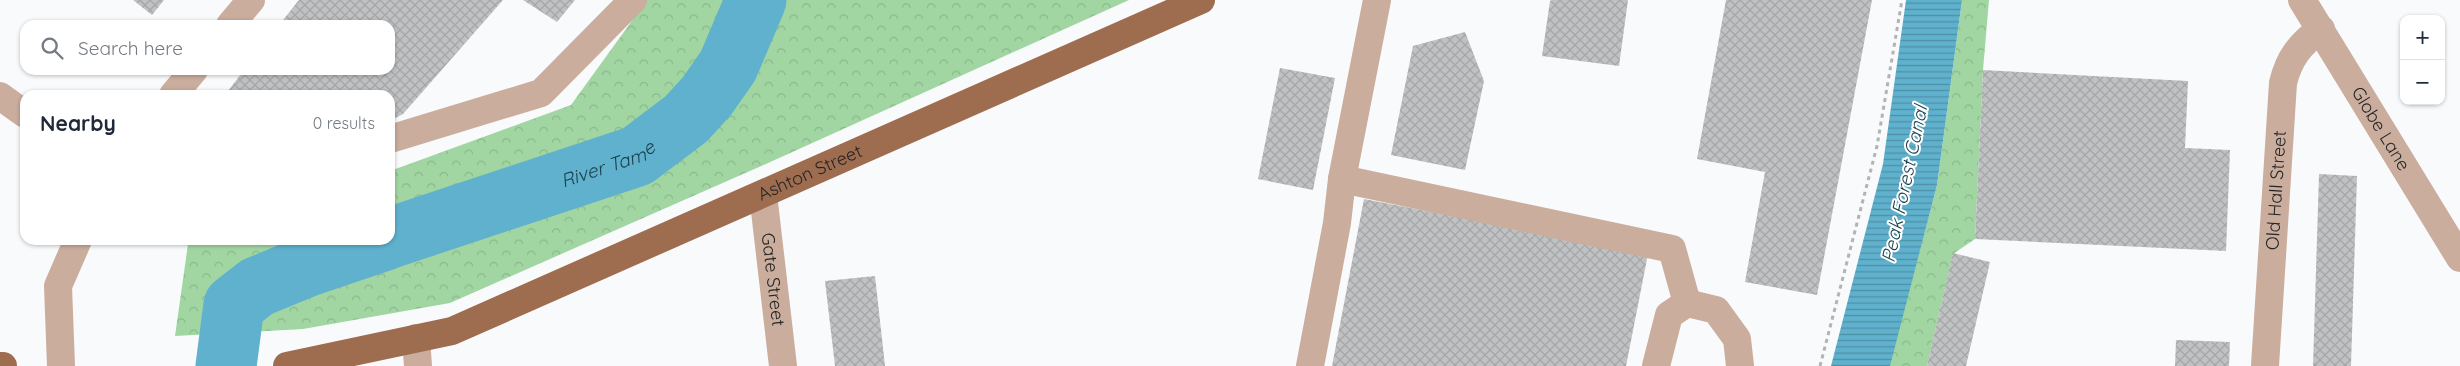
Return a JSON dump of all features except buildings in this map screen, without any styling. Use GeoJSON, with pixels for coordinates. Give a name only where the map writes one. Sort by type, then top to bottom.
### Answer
{"type":"FeatureCollection","features":[{"type":"Feature","properties":{"kind":"main road","name":"Ashton Street"},"geometry":{"type":"LineString","coordinates":[[287,366],[452,331],[1200,0]]}},
{"type":"Feature","properties":{"kind":"street"},"geometry":{"type":"LineString","coordinates":[[234,20],[251,0]]}},
{"type":"Feature","properties":{"kind":"street"},"geometry":{"type":"LineString","coordinates":[[395,137],[541,93],[633,0]]}},
{"type":"Feature","properties":{"kind":"street"},"geometry":{"type":"LineString","coordinates":[[1310,366],[1338,223],[1342,179],[1377,0]]}},
{"type":"Feature","properties":{"kind":"street","name":"Globe Lane"},"geometry":{"type":"LineString","coordinates":[[2302,0],[2460,258]]}},
{"type":"Feature","properties":{"kind":"street","name":"Old Hall Street"},"geometry":{"type":"LineString","coordinates":[[2265,366],[2283,83],[2294,53],[2304,41],[2321,29]]}},
{"type":"Feature","properties":{"kind":"street"},"geometry":{"type":"LineString","coordinates":[[177,90],[190,75]]}},
{"type":"Feature","properties":{"kind":"street"},"geometry":{"type":"LineString","coordinates":[[0,96],[20,110]]}},
{"type":"Feature","properties":{"kind":"street"},"geometry":{"type":"LineString","coordinates":[[1342,179],[1672,249],[1687,303]]}},
{"type":"Feature","properties":{"kind":"street","name":"Gate Street"},"geometry":{"type":"LineString","coordinates":[[763,194],[783,366]]}},
{"type":"Feature","properties":{"kind":"street"},"geometry":{"type":"LineString","coordinates":[[61,366],[58,286],[76,245]]}},
{"type":"Feature","properties":{"kind":"street"},"geometry":{"type":"LineString","coordinates":[[1656,366],[1669,315],[1687,303],[1716,310],[1737,339],[1740,366]]}},
{"type":"Feature","properties":{"kind":"street"},"geometry":{"type":"LineString","coordinates":[[416,338],[418,366]]}},
{"type":"Feature","properties":{"kind":"path"},"geometry":{"type":"LineString","coordinates":[[1820,366],[1877,146],[1902,0]]}},
{"type":"Feature","properties":{"kind":"green space"},"geometry":{"type":"Polygon","coordinates":[[[647,0],[1129,0],[759,167],[450,303],[303,329],[175,336],[188,245],[395,245],[395,169],[571,105],[647,0]]]}},
{"type":"Feature","properties":{"kind":"green space"},"geometry":{"type":"Polygon","coordinates":[[[1962,0],[1989,0],[1983,70],[1975,239],[1953,254],[1927,366],[1889,366],[1937,185],[1962,0]]]}},
{"type":"Feature","properties":{"kind":"water","name":"Peak Forest Canal"},"geometry":{"type":"Polygon","coordinates":[[[1906,0],[1962,0],[1937,185],[1890,366],[1831,366],[1883,164],[1906,0]]]}},
{"type":"Feature","properties":{"kind":"waterway","name":"River Tame"},"geometry":{"type":"LineString","coordinates":[[395,236],[637,156],[686,119],[707,96],[728,66],[756,0]]}},
{"type":"Feature","properties":{"kind":"waterway","name":"River Tame"},"geometry":{"type":"LineString","coordinates":[[226,366],[234,305],[257,287],[308,266],[370,245]]}}]}
